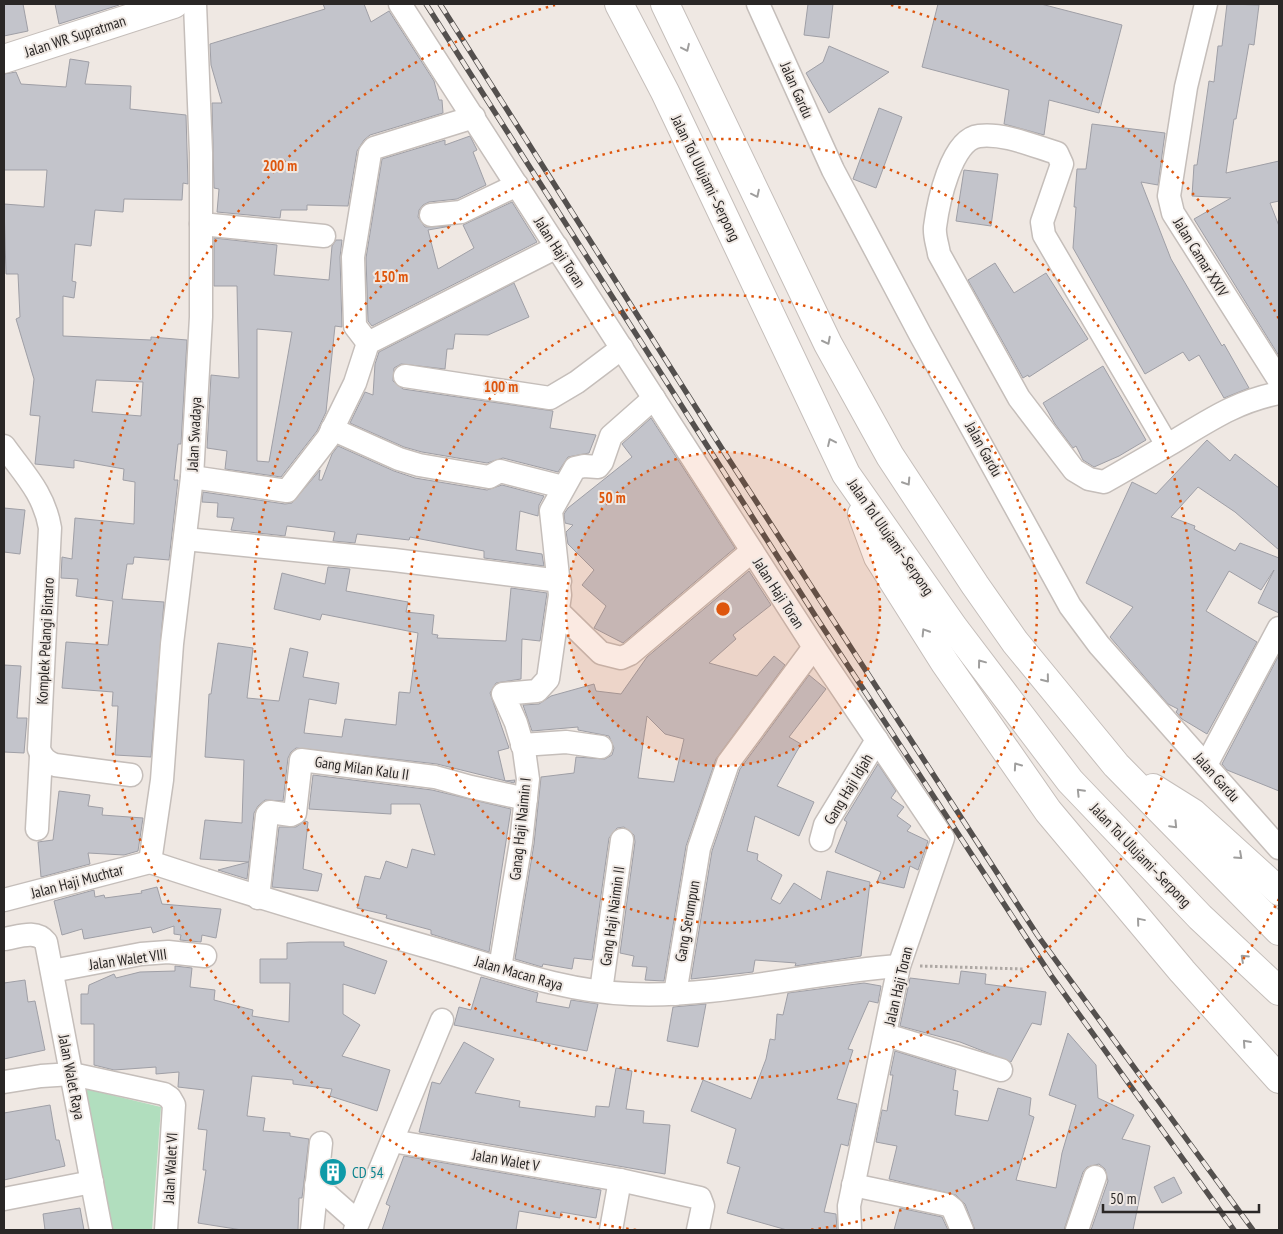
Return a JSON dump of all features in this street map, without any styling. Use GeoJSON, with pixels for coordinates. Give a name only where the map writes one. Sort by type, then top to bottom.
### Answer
{"type":"FeatureCollection","features":[{"type":"Feature","properties":{"kind":"main road","name":"Jalan WR Supratman"},"geometry":{"type":"LineString","coordinates":[[4,59],[174,4]]}},
{"type":"Feature","properties":{"kind":"main road","name":"Jalan Tol Ulujami–Serpong"},"geometry":{"type":"LineString","coordinates":[[619,4],[665,92],[846,474],[954,628],[1070,781],[1200,917],[1279,991]]}},
{"type":"Feature","properties":{"kind":"main road"},"geometry":{"type":"LineString","coordinates":[[666,4],[828,344],[890,456],[975,585],[1015,642],[1116,765],[1279,931]]}},
{"type":"Feature","properties":{"kind":"main road"},"geometry":{"type":"LineString","coordinates":[[846,474],[878,557],[945,663],[1048,811],[1182,971],[1279,1079]]}},
{"type":"Feature","properties":{"kind":"main road"},"geometry":{"type":"LineString","coordinates":[[1116,765],[1193,813],[1279,891]]}},
{"type":"Feature","properties":{"kind":"street","name":"Jalan Swadaya"},"geometry":{"type":"LineString","coordinates":[[150,862],[162,780],[172,644],[192,477],[201,317],[200,94],[195,4]]}},
{"type":"Feature","properties":{"kind":"street","name":"Jalan Haji Toran"},"geometry":{"type":"LineString","coordinates":[[400,4],[814,647],[943,838],[899,966],[853,1185],[848,1214],[850,1230]]}},
{"type":"Feature","properties":{"kind":"street","name":"Jalan Gardu"},"geometry":{"type":"LineString","coordinates":[[758,4],[834,170],[925,343],[1070,606],[1099,645],[1279,848]]}},
{"type":"Feature","properties":{"kind":"street","name":"Jalan Camar XXIV"},"geometry":{"type":"LineString","coordinates":[[1206,4],[1186,87],[1169,196],[1173,213],[1279,380]]}},
{"type":"Feature","properties":{"kind":"street"},"geometry":{"type":"LineString","coordinates":[[368,343],[355,326],[353,257],[370,154],[374,148],[474,117]]}},
{"type":"Feature","properties":{"kind":"street"},"geometry":{"type":"LineString","coordinates":[[1168,445],[1044,235],[1042,222],[1062,164],[1061,158],[1057,153],[995,135],[977,136],[966,141],[946,174],[935,229],[939,254],[1019,398],[1074,470],[1098,482],[1104,482],[1168,445],[1229,408],[1279,392]]}},
{"type":"Feature","properties":{"kind":"street"},"geometry":{"type":"LineString","coordinates":[[431,215],[461,212],[517,185]]}},
{"type":"Feature","properties":{"kind":"street"},"geometry":{"type":"LineString","coordinates":[[201,224],[324,236]]}},
{"type":"Feature","properties":{"kind":"street"},"geometry":{"type":"LineString","coordinates":[[192,477],[287,491],[332,429],[355,383],[368,343],[557,247]]}},
{"type":"Feature","properties":{"kind":"street"},"geometry":{"type":"LineString","coordinates":[[405,376],[550,398],[577,382],[622,348]]}},
{"type":"Feature","properties":{"kind":"street"},"geometry":{"type":"LineString","coordinates":[[654,398],[611,436],[602,462],[598,467],[578,466],[563,487],[551,510],[560,580],[558,611],[601,653],[622,658],[630,654],[752,551]]}},
{"type":"Feature","properties":{"kind":"street"},"geometry":{"type":"LineString","coordinates":[[332,429],[399,459],[419,465],[489,477],[500,471],[563,487]]}},
{"type":"Feature","properties":{"kind":"street","name":"Komplek Pelangi Bintaro"},"geometry":{"type":"LineString","coordinates":[[4,446],[38,492],[46,507],[50,528],[37,830]]}},
{"type":"Feature","properties":{"kind":"street"},"geometry":{"type":"LineString","coordinates":[[184,539],[385,559],[560,580]]}},
{"type":"Feature","properties":{"kind":"street","name":"Ganag Haji Naimin I"},"geometry":{"type":"LineString","coordinates":[[500,968],[528,779],[516,723],[503,694],[537,691],[548,679],[558,611]]}},
{"type":"Feature","properties":{"kind":"street"},"geometry":{"type":"LineString","coordinates":[[1206,765],[1279,628]]}},
{"type":"Feature","properties":{"kind":"street","name":"Gang Serumpun"},"geometry":{"type":"LineString","coordinates":[[675,994],[699,848],[728,763],[814,647]]}},
{"type":"Feature","properties":{"kind":"street","name":"Gang Haji Idjah"},"geometry":{"type":"LineString","coordinates":[[821,840],[825,825],[878,740]]}},
{"type":"Feature","properties":{"kind":"street"},"geometry":{"type":"LineString","coordinates":[[522,745],[566,742],[601,747]]}},
{"type":"Feature","properties":{"kind":"street"},"geometry":{"type":"LineString","coordinates":[[41,756],[56,766],[131,775]]}},
{"type":"Feature","properties":{"kind":"street","name":"Gang Milan Kalu II"},"geometry":{"type":"LineString","coordinates":[[258,898],[267,815],[270,812],[291,815],[295,812],[302,760],[435,777],[470,788],[526,799]]}},
{"type":"Feature","properties":{"kind":"street","name":"Gang Haji Naimin II"},"geometry":{"type":"LineString","coordinates":[[601,991],[622,840]]}},
{"type":"Feature","properties":{"kind":"street","name":"Jalan Macan Raya"},"geometry":{"type":"LineString","coordinates":[[150,862],[258,898],[571,988],[630,994],[703,993],[856,969],[899,966]]}},
{"type":"Feature","properties":{"kind":"street","name":"Jalan Haji Muchtar"},"geometry":{"type":"LineString","coordinates":[[4,900],[150,862]]}},
{"type":"Feature","properties":{"kind":"street","name":"Jalan Walet Raya"},"geometry":{"type":"LineString","coordinates":[[4,939],[30,934],[39,936],[46,942],[101,1230]]}},
{"type":"Feature","properties":{"kind":"street","name":"Jalan Walet VIII"},"geometry":{"type":"LineString","coordinates":[[52,971],[141,954],[168,952],[205,956]]}},
{"type":"Feature","properties":{"kind":"street"},"geometry":{"type":"LineString","coordinates":[[316,1185],[357,1226],[442,1020]]}},
{"type":"Feature","properties":{"kind":"street"},"geometry":{"type":"LineString","coordinates":[[886,1035],[1001,1070]]}},
{"type":"Feature","properties":{"kind":"street"},"geometry":{"type":"LineString","coordinates":[[4,1082],[41,1076],[72,1074]]}},
{"type":"Feature","properties":{"kind":"street","name":"Jalan Walet VI"},"geometry":{"type":"LineString","coordinates":[[72,1074],[164,1094],[170,1098],[174,1105],[166,1230]]}},
{"type":"Feature","properties":{"kind":"street","name":"Jalan Walet V"},"geometry":{"type":"LineString","coordinates":[[392,1141],[620,1180],[700,1198],[703,1206],[698,1230]]}},
{"type":"Feature","properties":{"kind":"street"},"geometry":{"type":"LineString","coordinates":[[312,1230],[321,1142]]}},
{"type":"Feature","properties":{"kind":"street"},"geometry":{"type":"LineString","coordinates":[[1078,1230],[1095,1177]]}},
{"type":"Feature","properties":{"kind":"street"},"geometry":{"type":"LineString","coordinates":[[611,1230],[620,1180]]}},
{"type":"Feature","properties":{"kind":"street"},"geometry":{"type":"LineString","coordinates":[[4,1199],[92,1182]]}},
{"type":"Feature","properties":{"kind":"street"},"geometry":{"type":"LineString","coordinates":[[853,1185],[948,1205],[953,1209],[962,1230]]}},
{"type":"Feature","properties":{"kind":"path"},"geometry":{"type":"LineString","coordinates":[[899,966],[1024,969]]}},
{"type":"Feature","properties":{"kind":"green space"},"geometry":{"type":"Polygon","coordinates":[[[82,1088],[161,1107],[152,1230],[109,1230],[82,1088]]]}},
{"type":"Feature","properties":{"kind":"building"},"geometry":{"type":"Polygon","coordinates":[[[4,4],[23,4],[28,31],[4,36],[4,4]]]}},
{"type":"Feature","properties":{"kind":"building"},"geometry":{"type":"Polygon","coordinates":[[[55,4],[119,4],[119,5],[59,24],[55,4]]]}},
{"type":"Feature","properties":{"kind":"building"},"geometry":{"type":"Polygon","coordinates":[[[323,4],[364,4],[371,22],[389,11],[434,81],[439,100],[442,100],[443,113],[370,135],[364,140],[357,151],[348,206],[307,205],[307,210],[281,210],[280,218],[217,212],[219,189],[214,188],[212,103],[222,103],[211,65],[210,44],[325,9],[323,4]]]}},
{"type":"Feature","properties":{"kind":"building"},"geometry":{"type":"Polygon","coordinates":[[[808,4],[833,4],[829,38],[804,35],[808,4]]]}},
{"type":"Feature","properties":{"kind":"building"},"geometry":{"type":"Polygon","coordinates":[[[938,4],[1041,4],[1122,25],[1099,113],[1049,100],[1044,135],[1004,124],[1009,90],[922,67],[938,4]]]}},
{"type":"Feature","properties":{"kind":"building"},"geometry":{"type":"Polygon","coordinates":[[[1227,4],[1259,5],[1254,45],[1249,44],[1236,119],[1234,119],[1226,173],[1279,161],[1279,201],[1270,203],[1279,226],[1279,356],[1194,219],[1231,198],[1192,196],[1194,165],[1197,165],[1209,81],[1214,82],[1218,46],[1222,46],[1227,4]]]}},
{"type":"Feature","properties":{"kind":"building"},"geometry":{"type":"Polygon","coordinates":[[[829,46],[889,72],[829,113],[806,73],[823,62],[829,46]]]}},
{"type":"Feature","properties":{"kind":"building"},"geometry":{"type":"Polygon","coordinates":[[[70,59],[89,62],[85,84],[131,86],[130,109],[186,115],[188,184],[183,183],[182,200],[124,199],[123,212],[95,210],[91,246],[75,244],[72,281],[76,282],[74,298],[63,296],[63,336],[151,340],[151,337],[187,340],[181,444],[178,444],[174,480],[178,480],[169,560],[134,557],[133,564],[127,564],[122,599],[164,602],[151,757],[115,755],[118,706],[112,706],[113,692],[62,688],[66,642],[108,645],[113,601],[76,596],[78,579],[61,578],[62,557],[72,559],[75,518],[134,524],[135,482],[123,480],[124,469],[74,460],[74,468],[35,464],[40,416],[30,415],[34,379],[16,319],[20,317],[18,274],[6,274],[4,204],[44,207],[47,170],[4,170],[4,74],[16,72],[21,84],[66,87],[70,59]],[[96,380],[92,412],[141,416],[143,382],[96,380]]]}},
{"type":"Feature","properties":{"kind":"building"},"geometry":{"type":"Polygon","coordinates":[[[879,108],[902,117],[876,188],[853,179],[879,108]]]}},
{"type":"Feature","properties":{"kind":"building"},"geometry":{"type":"Polygon","coordinates":[[[1092,124],[1165,133],[1158,185],[1141,182],[1171,259],[1249,388],[1224,398],[1199,355],[1189,361],[1183,352],[1145,374],[1073,248],[1077,169],[1086,169],[1092,124]]]}},
{"type":"Feature","properties":{"kind":"building"},"geometry":{"type":"Polygon","coordinates":[[[470,136],[477,150],[473,152],[486,185],[457,199],[429,202],[419,210],[418,217],[425,227],[451,226],[428,230],[438,269],[474,248],[463,225],[512,202],[537,242],[372,326],[368,321],[366,258],[382,159],[445,140],[445,145],[470,136]]]}},
{"type":"Feature","properties":{"kind":"building"},"geometry":{"type":"Polygon","coordinates":[[[964,170],[998,174],[991,226],[956,221],[964,170]]]}},
{"type":"Feature","properties":{"kind":"building"},"geometry":{"type":"Polygon","coordinates":[[[214,238],[277,245],[274,275],[329,280],[332,246],[336,240],[342,240],[340,257],[342,327],[335,326],[326,412],[317,431],[281,477],[225,469],[227,451],[207,448],[211,375],[239,378],[237,286],[214,286],[214,238]],[[257,329],[257,461],[269,462],[292,332],[257,329]]]}},
{"type":"Feature","properties":{"kind":"building"},"geometry":{"type":"Polygon","coordinates":[[[995,263],[1014,293],[1046,273],[1088,339],[1029,377],[1028,375],[1023,378],[968,280],[995,263]]]}},
{"type":"Feature","properties":{"kind":"building"},"geometry":{"type":"Polygon","coordinates":[[[514,283],[529,317],[488,335],[455,334],[453,349],[447,349],[445,369],[401,364],[394,368],[393,381],[403,389],[553,411],[550,428],[596,435],[589,453],[568,457],[558,472],[503,458],[487,463],[422,452],[404,447],[350,423],[365,392],[373,395],[375,364],[379,352],[514,283]]]}},
{"type":"Feature","properties":{"kind":"building"},"geometry":{"type":"Polygon","coordinates":[[[1103,366],[1146,440],[1119,456],[1094,467],[1083,460],[1076,446],[1073,448],[1055,424],[1043,403],[1103,366]]]}},
{"type":"Feature","properties":{"kind":"building"},"geometry":{"type":"Polygon","coordinates":[[[651,418],[735,548],[623,643],[594,628],[606,606],[582,585],[594,570],[568,544],[566,532],[573,525],[565,523],[564,514],[568,508],[632,457],[622,444],[651,418]]]}},
{"type":"Feature","properties":{"kind":"building"},"geometry":{"type":"Polygon","coordinates":[[[1207,440],[1230,461],[1235,454],[1279,488],[1279,550],[1235,512],[1198,487],[1171,517],[1195,526],[1194,529],[1235,551],[1240,543],[1279,558],[1279,613],[1258,603],[1274,570],[1261,590],[1229,571],[1206,611],[1257,642],[1207,734],[1182,719],[1176,712],[1178,709],[1168,704],[1110,637],[1133,607],[1086,583],[1132,482],[1156,494],[1207,440]]]}},
{"type":"Feature","properties":{"kind":"building"},"geometry":{"type":"Polygon","coordinates":[[[338,446],[394,471],[415,478],[487,490],[502,485],[544,496],[539,505],[538,516],[520,511],[516,550],[542,554],[544,566],[484,558],[484,551],[410,537],[409,540],[357,534],[355,543],[333,541],[335,532],[287,526],[285,536],[231,530],[234,518],[217,517],[218,503],[202,502],[203,492],[285,504],[292,503],[320,470],[319,480],[322,480],[332,454],[338,446]]]}},
{"type":"Feature","properties":{"kind":"building"},"geometry":{"type":"Polygon","coordinates":[[[4,508],[25,510],[20,554],[4,552],[4,508]]]}},
{"type":"Feature","properties":{"kind":"building"},"geometry":{"type":"Polygon","coordinates":[[[328,567],[350,569],[346,591],[408,602],[406,612],[434,615],[432,634],[438,635],[437,638],[506,641],[511,588],[547,593],[540,641],[522,639],[521,679],[496,683],[490,693],[509,748],[498,751],[505,781],[437,764],[296,748],[288,758],[283,801],[265,800],[254,813],[249,862],[200,859],[205,820],[242,823],[244,760],[205,757],[209,694],[211,694],[218,643],[253,648],[247,698],[279,701],[290,648],[308,652],[303,677],[339,683],[336,704],[309,699],[304,733],[342,737],[345,719],[396,725],[399,692],[410,693],[418,633],[322,614],[320,620],[274,609],[282,573],[325,584],[328,567]]]}},
{"type":"Feature","properties":{"kind":"building"},"geometry":{"type":"Polygon","coordinates":[[[749,571],[771,605],[733,635],[736,639],[709,663],[757,676],[774,656],[785,665],[716,759],[686,846],[664,981],[645,980],[647,967],[632,966],[634,956],[620,953],[635,842],[634,835],[624,827],[617,828],[609,838],[592,960],[574,958],[572,969],[543,964],[542,967],[515,959],[534,844],[541,777],[574,773],[576,757],[605,759],[612,755],[614,748],[609,736],[578,730],[578,727],[532,731],[523,705],[539,704],[551,696],[594,684],[596,691],[621,694],[647,657],[749,571]],[[647,716],[638,778],[674,782],[684,739],[665,734],[647,716]]]}},
{"type":"Feature","properties":{"kind":"building"},"geometry":{"type":"Polygon","coordinates":[[[1279,655],[1279,791],[1227,770],[1222,764],[1279,655]]]}},
{"type":"Feature","properties":{"kind":"building"},"geometry":{"type":"Polygon","coordinates":[[[4,665],[21,666],[17,718],[27,718],[24,753],[4,752],[4,665]]]}},
{"type":"Feature","properties":{"kind":"building"},"geometry":{"type":"Polygon","coordinates":[[[809,675],[826,689],[789,737],[801,744],[777,786],[814,802],[799,836],[755,816],[747,851],[758,854],[757,860],[782,875],[771,899],[780,904],[794,883],[821,900],[827,871],[870,882],[861,956],[795,966],[796,963],[755,960],[753,972],[691,979],[712,851],[740,769],[809,675]]]}},
{"type":"Feature","properties":{"kind":"building"},"geometry":{"type":"Polygon","coordinates":[[[878,764],[896,791],[891,798],[904,807],[897,816],[911,826],[907,831],[928,841],[918,870],[910,866],[904,888],[877,882],[881,872],[835,852],[847,822],[844,820],[878,764]]]}},
{"type":"Feature","properties":{"kind":"building"},"geometry":{"type":"Polygon","coordinates":[[[313,775],[432,790],[511,809],[489,952],[431,934],[431,930],[386,918],[387,915],[357,908],[365,876],[380,879],[386,861],[407,868],[412,849],[435,855],[420,804],[391,804],[391,814],[309,809],[313,775]]]}},
{"type":"Feature","properties":{"kind":"building"},"geometry":{"type":"Polygon","coordinates":[[[59,791],[90,795],[88,806],[103,808],[102,815],[143,818],[138,851],[124,855],[88,853],[90,864],[41,877],[38,842],[53,840],[59,791]]]}},
{"type":"Feature","properties":{"kind":"building"},"geometry":{"type":"Polygon","coordinates":[[[305,821],[308,822],[303,869],[322,874],[318,891],[272,887],[279,827],[296,827],[305,821]]]}},
{"type":"Feature","properties":{"kind":"building"},"geometry":{"type":"Polygon","coordinates":[[[249,862],[247,879],[218,870],[249,862]]]}},
{"type":"Feature","properties":{"kind":"building"},"geometry":{"type":"Polygon","coordinates":[[[157,887],[162,904],[221,909],[216,938],[202,935],[201,942],[180,940],[181,935],[174,934],[174,926],[153,933],[151,927],[84,939],[82,929],[62,935],[54,901],[94,890],[95,897],[104,895],[105,898],[142,893],[141,891],[157,887]]]}},
{"type":"Feature","properties":{"kind":"building"},"geometry":{"type":"Polygon","coordinates":[[[344,942],[344,946],[387,961],[375,994],[343,984],[343,1014],[360,1025],[342,1056],[390,1070],[377,1111],[330,1096],[332,1089],[293,1084],[293,1080],[252,1076],[247,1116],[265,1118],[263,1131],[290,1133],[290,1136],[309,1139],[302,1198],[299,1198],[298,1230],[242,1230],[198,1223],[206,1170],[203,1170],[207,1130],[198,1129],[204,1090],[178,1087],[179,1072],[156,1074],[156,1067],[114,1070],[94,1065],[94,1024],[81,1024],[81,994],[88,994],[89,985],[114,974],[116,978],[140,972],[175,971],[175,966],[192,968],[190,987],[215,990],[214,1000],[253,1010],[252,1016],[289,1022],[290,983],[260,983],[260,959],[287,959],[287,943],[344,942]]]}},
{"type":"Feature","properties":{"kind":"building"},"geometry":{"type":"Polygon","coordinates":[[[961,971],[986,974],[985,984],[1046,992],[1041,1025],[1032,1023],[1011,1062],[960,1042],[900,1026],[910,978],[959,984],[961,971]]]}},
{"type":"Feature","properties":{"kind":"building"},"geometry":{"type":"Polygon","coordinates":[[[481,977],[538,993],[536,1002],[569,1008],[571,1000],[598,1004],[587,1051],[454,1025],[459,1007],[471,1010],[481,977]]]}},
{"type":"Feature","properties":{"kind":"building"},"geometry":{"type":"Polygon","coordinates":[[[25,980],[28,1002],[35,1001],[45,1050],[4,1059],[4,983],[25,980]]]}},
{"type":"Feature","properties":{"kind":"building"},"geometry":{"type":"Polygon","coordinates":[[[864,983],[881,986],[878,1003],[869,1001],[848,1049],[853,1050],[837,1099],[857,1104],[848,1146],[841,1144],[824,1212],[836,1214],[837,1230],[787,1230],[727,1213],[740,1167],[727,1163],[736,1129],[691,1111],[703,1080],[751,1099],[766,1059],[770,1039],[775,1040],[777,1014],[783,1015],[788,993],[864,983]]]}},
{"type":"Feature","properties":{"kind":"building"},"geometry":{"type":"Polygon","coordinates":[[[706,1004],[698,1047],[667,1041],[673,1007],[706,1004]]]}},
{"type":"Feature","properties":{"kind":"building"},"geometry":{"type":"Polygon","coordinates":[[[1068,1033],[1096,1065],[1098,1098],[1134,1115],[1122,1139],[1150,1146],[1133,1230],[1091,1230],[1108,1181],[1105,1169],[1099,1164],[1087,1167],[1083,1172],[1064,1230],[975,1230],[965,1204],[956,1195],[889,1179],[897,1146],[876,1142],[882,1110],[887,1111],[893,1075],[890,1075],[895,1051],[956,1070],[953,1090],[958,1091],[955,1115],[988,1121],[998,1088],[1031,1098],[1029,1115],[1034,1117],[1016,1180],[1056,1188],[1062,1153],[1076,1105],[1049,1095],[1068,1033]]]}},
{"type":"Feature","properties":{"kind":"building"},"geometry":{"type":"Polygon","coordinates":[[[464,1042],[494,1059],[475,1093],[520,1101],[519,1107],[595,1117],[596,1106],[609,1107],[616,1068],[632,1071],[626,1109],[644,1111],[643,1123],[670,1125],[665,1174],[419,1132],[432,1082],[440,1084],[464,1042]]]}},
{"type":"Feature","properties":{"kind":"building"},"geometry":{"type":"Polygon","coordinates":[[[50,1105],[56,1140],[59,1140],[65,1166],[4,1180],[4,1113],[50,1105]]]}},
{"type":"Feature","properties":{"kind":"building"},"geometry":{"type":"Polygon","coordinates":[[[404,1156],[601,1190],[596,1218],[561,1212],[560,1218],[519,1211],[516,1230],[382,1230],[390,1206],[386,1204],[404,1156]]]}},
{"type":"Feature","properties":{"kind":"building"},"geometry":{"type":"Polygon","coordinates":[[[332,1163],[345,1165],[342,1182],[330,1180],[332,1163]]]}},
{"type":"Feature","properties":{"kind":"building"},"geometry":{"type":"Polygon","coordinates":[[[1174,1177],[1182,1193],[1162,1203],[1154,1187],[1174,1177]]]}},
{"type":"Feature","properties":{"kind":"building"},"geometry":{"type":"Polygon","coordinates":[[[80,1208],[84,1230],[45,1230],[43,1214],[80,1208]]]}},
{"type":"Feature","properties":{"kind":"building"},"geometry":{"type":"Polygon","coordinates":[[[900,1208],[942,1217],[948,1230],[894,1230],[900,1208]]]}},
{"type":"Feature","properties":{"kind":"railway"},"geometry":{"type":"LineString","coordinates":[[426,4],[816,617],[1050,974],[1234,1230]]}},
{"type":"Feature","properties":{"kind":"railway"},"geometry":{"type":"LineString","coordinates":[[440,4],[726,455],[1038,936],[1253,1230]]}},
{"type":"Feature","properties":{"kind":"place","name":"CD 54"},"geometry":{"type":"Point","coordinates":[333,1172]}}]}
